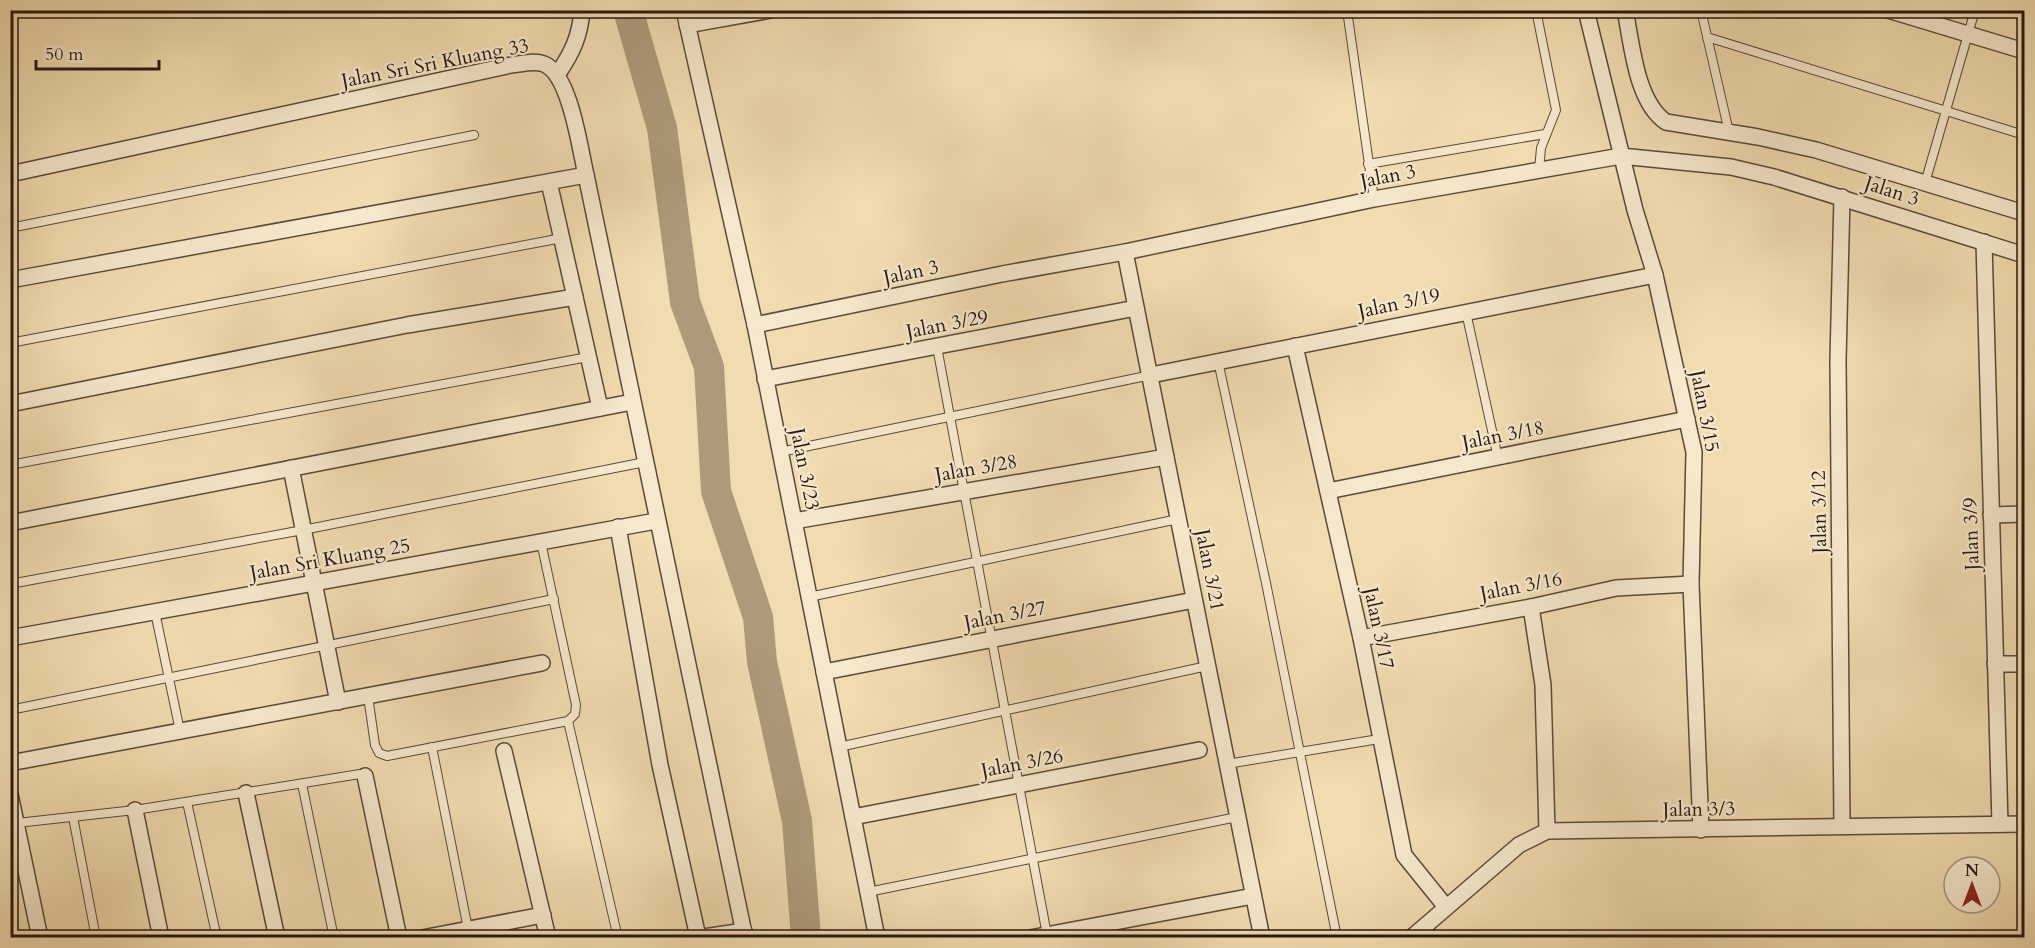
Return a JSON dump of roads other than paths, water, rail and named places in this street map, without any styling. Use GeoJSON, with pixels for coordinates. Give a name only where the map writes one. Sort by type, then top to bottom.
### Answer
{"type":"FeatureCollection","features":[{"type":"Feature","properties":{"kind":"street"},"geometry":{"type":"LineString","coordinates":[[582,10],[581,29],[574,50],[557,75],[565,92],[586,175],[656,521],[745,934],[698,937],[660,765],[618,528]]}},
{"type":"Feature","properties":{"kind":"street"},"geometry":{"type":"LineString","coordinates":[[686,18],[771,10]]}},
{"type":"Feature","properties":{"kind":"street","name":"Jalan 3/15"},"geometry":{"type":"LineString","coordinates":[[1586,10],[1621,156],[1655,275],[1694,452],[1691,584],[1701,830]]}},
{"type":"Feature","properties":{"kind":"street"},"geometry":{"type":"LineString","coordinates":[[1625,10],[1637,68],[1647,102],[1654,114],[1666,122],[1816,150],[2025,213]]}},
{"type":"Feature","properties":{"kind":"street"},"geometry":{"type":"LineString","coordinates":[[1888,10],[2025,51]]}},
{"type":"Feature","properties":{"kind":"street","name":"Jalan 3/23"},"geometry":{"type":"LineString","coordinates":[[686,18],[755,325],[877,938]]}},
{"type":"Feature","properties":{"kind":"street","name":"Jalan Sri Sri Kluang 33"},"geometry":{"type":"LineString","coordinates":[[10,174],[511,65],[536,62],[546,64],[557,75]]}},
{"type":"Feature","properties":{"kind":"street","name":"Jalan 3"},"geometry":{"type":"LineString","coordinates":[[755,325],[1002,274],[1125,252],[1374,199],[1621,156],[1731,167],[1842,197],[2025,255]]}},
{"type":"Feature","properties":{"kind":"street"},"geometry":{"type":"LineString","coordinates":[[10,280],[586,175]]}},
{"type":"Feature","properties":{"kind":"street"},"geometry":{"type":"LineString","coordinates":[[549,182],[600,408]]}},
{"type":"Feature","properties":{"kind":"street","name":"Jalan 3/12"},"geometry":{"type":"LineString","coordinates":[[1842,197],[1838,360],[1842,826]]}},
{"type":"Feature","properties":{"kind":"street","name":"Jalan 3/9"},"geometry":{"type":"LineString","coordinates":[[1984,242],[2000,824]]}},
{"type":"Feature","properties":{"kind":"street","name":"Jalan 3/21"},"geometry":{"type":"LineString","coordinates":[[1125,252],[1151,375],[1225,764],[1262,938]]}},
{"type":"Feature","properties":{"kind":"street","name":"Jalan 3/19"},"geometry":{"type":"LineString","coordinates":[[1151,375],[1655,275]]}},
{"type":"Feature","properties":{"kind":"street"},"geometry":{"type":"LineString","coordinates":[[10,404],[406,325],[575,297]]}},
{"type":"Feature","properties":{"kind":"street","name":"Jalan 3/29"},"geometry":{"type":"LineString","coordinates":[[765,379],[1136,308]]}},
{"type":"Feature","properties":{"kind":"street","name":"Jalan 3/17"},"geometry":{"type":"LineString","coordinates":[[1295,346],[1361,638],[1404,855],[1446,907]]}},
{"type":"Feature","properties":{"kind":"street"},"geometry":{"type":"LineString","coordinates":[[10,523],[632,402]]}},
{"type":"Feature","properties":{"kind":"street","name":"Jalan 3/18"},"geometry":{"type":"LineString","coordinates":[[1328,491],[1687,419]]}},
{"type":"Feature","properties":{"kind":"street","name":"Jalan 3/28"},"geometry":{"type":"LineString","coordinates":[[794,521],[1166,457]]}},
{"type":"Feature","properties":{"kind":"street"},"geometry":{"type":"LineString","coordinates":[[291,468],[338,702]]}},
{"type":"Feature","properties":{"kind":"street"},"geometry":{"type":"LineString","coordinates":[[1991,515],[2025,514]]}},
{"type":"Feature","properties":{"kind":"street","name":"Jalan Sri Kluang 25"},"geometry":{"type":"LineString","coordinates":[[10,638],[656,521]]}},
{"type":"Feature","properties":{"kind":"street","name":"Jalan 3/16"},"geometry":{"type":"LineString","coordinates":[[1361,638],[1532,607],[1616,588],[1691,584]]}},
{"type":"Feature","properties":{"kind":"street","name":"Jalan 3/27"},"geometry":{"type":"LineString","coordinates":[[824,672],[1194,600]]}},
{"type":"Feature","properties":{"kind":"street"},"geometry":{"type":"LineString","coordinates":[[1532,607],[1543,685],[1547,831]]}},
{"type":"Feature","properties":{"kind":"street"},"geometry":{"type":"LineString","coordinates":[[10,763],[542,663]]}},
{"type":"Feature","properties":{"kind":"street"},"geometry":{"type":"LineString","coordinates":[[1995,664],[2025,664]]}},
{"type":"Feature","properties":{"kind":"street","name":"Jalan 3/26"},"geometry":{"type":"LineString","coordinates":[[853,817],[1199,750]]}},
{"type":"Feature","properties":{"kind":"street"},"geometry":{"type":"LineString","coordinates":[[504,751],[548,938]]}},
{"type":"Feature","properties":{"kind":"street"},"geometry":{"type":"LineString","coordinates":[[365,776],[399,938]]}},
{"type":"Feature","properties":{"kind":"street"},"geometry":{"type":"LineString","coordinates":[[246,793],[277,938]]}},
{"type":"Feature","properties":{"kind":"street"},"geometry":{"type":"LineString","coordinates":[[10,794],[40,938]]}},
{"type":"Feature","properties":{"kind":"street"},"geometry":{"type":"LineString","coordinates":[[135,810],[160,938]]}},
{"type":"Feature","properties":{"kind":"street","name":"Jalan 3/3"},"geometry":{"type":"LineString","coordinates":[[1411,938],[1519,845],[1547,831],[2025,824]]}},
{"type":"Feature","properties":{"kind":"street"},"geometry":{"type":"LineString","coordinates":[[1031,937],[1253,896]]}},
{"type":"Feature","properties":{"kind":"street"},"geometry":{"type":"LineString","coordinates":[[422,938],[543,915]]}},
{"type":"Feature","properties":{"kind":"lane"},"geometry":{"type":"LineString","coordinates":[[1347,10],[1374,199]]}},
{"type":"Feature","properties":{"kind":"lane"},"geometry":{"type":"LineString","coordinates":[[1536,10],[1556,110],[1540,147],[1539,170]]}},
{"type":"Feature","properties":{"kind":"lane"},"geometry":{"type":"LineString","coordinates":[[1701,10],[1729,132]]}},
{"type":"Feature","properties":{"kind":"lane"},"geometry":{"type":"LineString","coordinates":[[1925,183],[1975,10]]}},
{"type":"Feature","properties":{"kind":"lane"},"geometry":{"type":"LineString","coordinates":[[1707,37],[2025,135]]}},
{"type":"Feature","properties":{"kind":"lane"},"geometry":{"type":"LineString","coordinates":[[1368,164],[1545,134]]}},
{"type":"Feature","properties":{"kind":"lane"},"geometry":{"type":"LineString","coordinates":[[10,228],[474,135]]}},
{"type":"Feature","properties":{"kind":"lane"},"geometry":{"type":"LineString","coordinates":[[10,343],[562,238]]}},
{"type":"Feature","properties":{"kind":"lane"},"geometry":{"type":"LineString","coordinates":[[1466,311],[1498,458]]}},
{"type":"Feature","properties":{"kind":"lane"},"geometry":{"type":"LineString","coordinates":[[937,347],[1047,934]]}},
{"type":"Feature","properties":{"kind":"lane"},"geometry":{"type":"LineString","coordinates":[[10,465],[588,357]]}},
{"type":"Feature","properties":{"kind":"lane"},"geometry":{"type":"LineString","coordinates":[[1218,361],[1337,938]]}},
{"type":"Feature","properties":{"kind":"lane"},"geometry":{"type":"LineString","coordinates":[[780,452],[1151,375]]}},
{"type":"Feature","properties":{"kind":"lane"},"geometry":{"type":"LineString","coordinates":[[10,584],[303,530],[645,462]]}},
{"type":"Feature","properties":{"kind":"lane"},"geometry":{"type":"LineString","coordinates":[[809,597],[1178,519]]}},
{"type":"Feature","properties":{"kind":"lane"},"geometry":{"type":"LineString","coordinates":[[368,696],[379,753],[387,756],[568,721],[575,714],[576,705],[541,542]]}},
{"type":"Feature","properties":{"kind":"lane"},"geometry":{"type":"LineString","coordinates":[[10,710],[554,599]]}},
{"type":"Feature","properties":{"kind":"lane"},"geometry":{"type":"LineString","coordinates":[[155,612],[180,731]]}},
{"type":"Feature","properties":{"kind":"lane"},"geometry":{"type":"LineString","coordinates":[[839,747],[1207,666]]}},
{"type":"Feature","properties":{"kind":"lane"},"geometry":{"type":"LineString","coordinates":[[568,721],[618,938]]}},
{"type":"Feature","properties":{"kind":"lane"},"geometry":{"type":"LineString","coordinates":[[1225,764],[1380,739]]}},
{"type":"Feature","properties":{"kind":"lane"},"geometry":{"type":"LineString","coordinates":[[432,747],[468,929]]}},
{"type":"Feature","properties":{"kind":"lane"},"geometry":{"type":"LineString","coordinates":[[16,823],[135,810],[360,774],[365,776]]}},
{"type":"Feature","properties":{"kind":"lane"},"geometry":{"type":"LineString","coordinates":[[302,784],[334,938]]}},
{"type":"Feature","properties":{"kind":"lane"},"geometry":{"type":"LineString","coordinates":[[187,802],[217,938]]}},
{"type":"Feature","properties":{"kind":"lane"},"geometry":{"type":"LineString","coordinates":[[73,817],[96,938]]}},
{"type":"Feature","properties":{"kind":"lane"},"geometry":{"type":"LineString","coordinates":[[868,892],[1237,817]]}},
{"type":"Feature","properties":{"kind":"waterway"},"geometry":{"type":"LineString","coordinates":[[628,10],[662,128],[685,302],[709,367],[716,491],[758,617],[762,662],[797,821],[806,938]]}}]}
